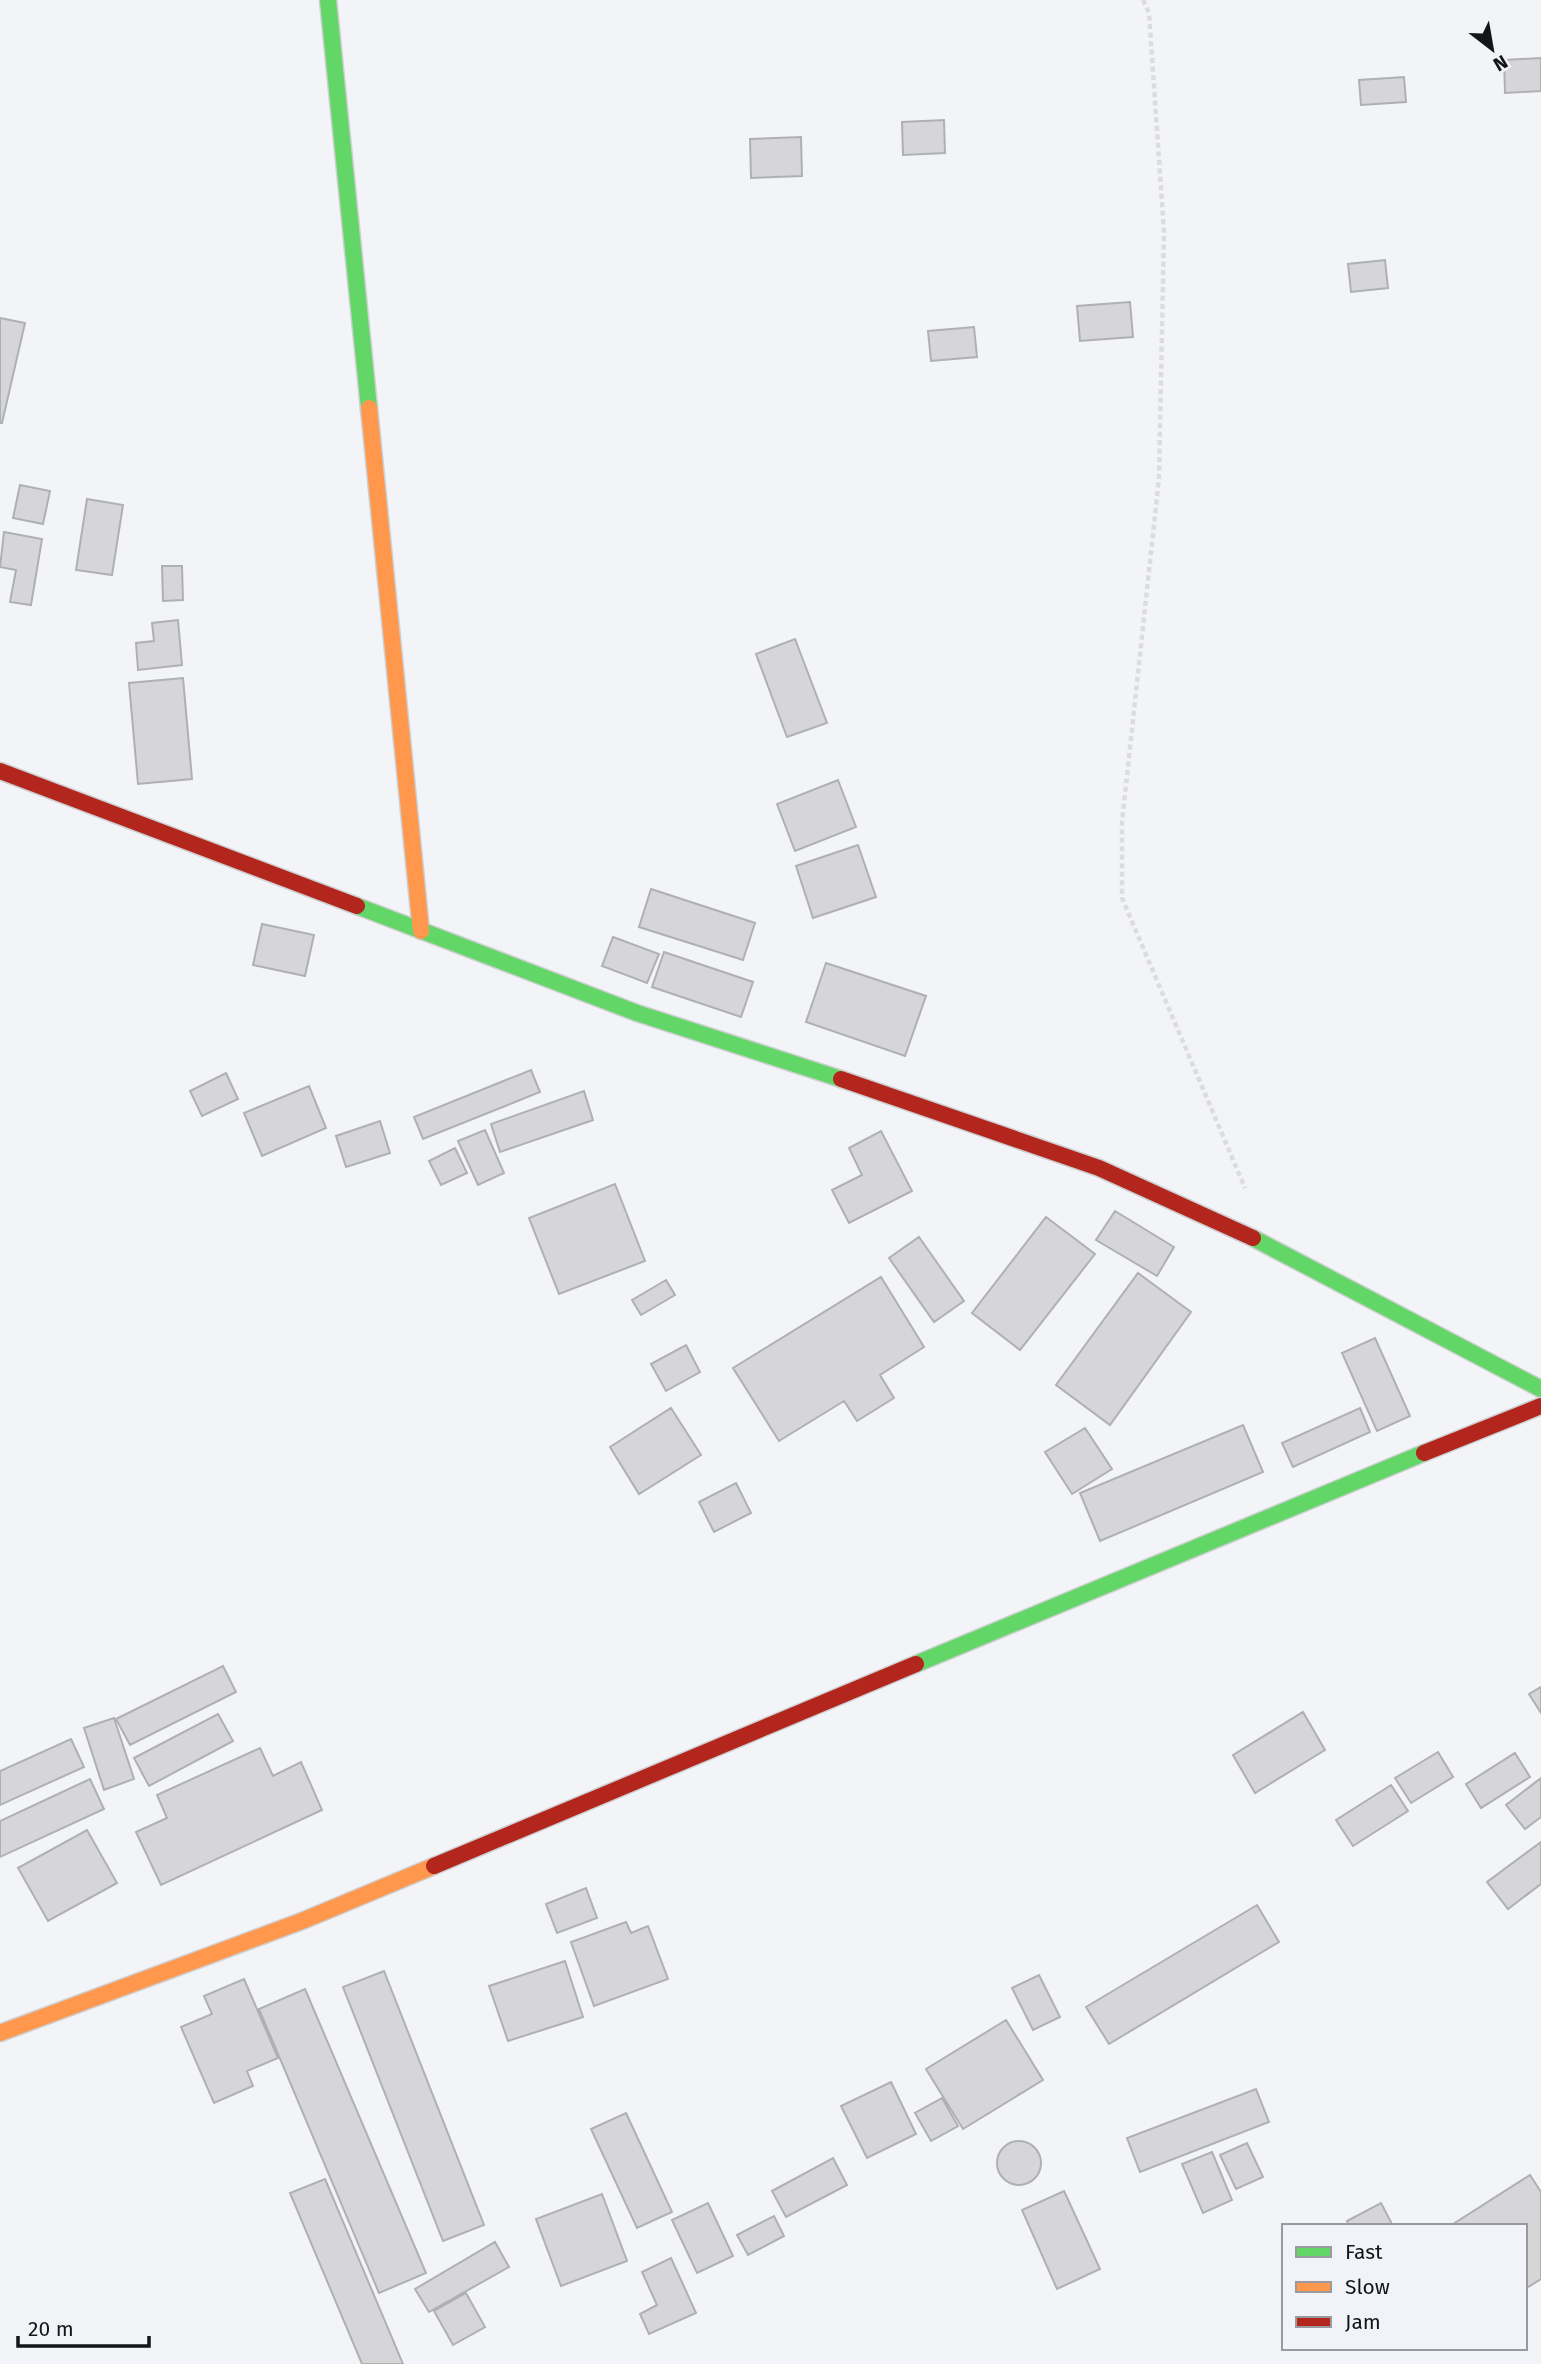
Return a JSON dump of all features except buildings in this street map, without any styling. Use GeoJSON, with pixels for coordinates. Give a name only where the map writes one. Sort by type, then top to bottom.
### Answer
{"type":"FeatureCollection","features":[{"type":"Feature","properties":{"kind":"street"},"geometry":{"type":"LineString","coordinates":[[328,0],[421,931]]}},
{"type":"Feature","properties":{"kind":"street"},"geometry":{"type":"LineString","coordinates":[[0,771],[637,1013],[920,1105],[1099,1168],[1268,1245],[1541,1389]]}},
{"type":"Feature","properties":{"kind":"street"},"geometry":{"type":"LineString","coordinates":[[0,2033],[302,1920],[1382,1469],[1541,1406]]}},
{"type":"Feature","properties":{"kind":"path"},"geometry":{"type":"LineString","coordinates":[[1143,0],[1149,13],[1164,232],[1160,410],[1158,478],[1122,822],[1122,898],[1247,1193]]}},
{"type":"Feature","properties":{"kind":"traffic: fast"},"geometry":{"type":"LineString","coordinates":[[328,0],[369,408]]}},
{"type":"Feature","properties":{"kind":"traffic: fast"},"geometry":{"type":"LineString","coordinates":[[357,906],[637,1013],[841,1079]]}},
{"type":"Feature","properties":{"kind":"traffic: fast"},"geometry":{"type":"LineString","coordinates":[[1253,1238],[1541,1389]]}},
{"type":"Feature","properties":{"kind":"traffic: fast"},"geometry":{"type":"LineString","coordinates":[[916,1664],[1424,1453]]}},
{"type":"Feature","properties":{"kind":"traffic: slow"},"geometry":{"type":"LineString","coordinates":[[369,408],[421,931]]}},
{"type":"Feature","properties":{"kind":"traffic: slow"},"geometry":{"type":"LineString","coordinates":[[0,2033],[302,1921],[434,1866]]}},
{"type":"Feature","properties":{"kind":"traffic: jam"},"geometry":{"type":"LineString","coordinates":[[0,771],[357,906]]}},
{"type":"Feature","properties":{"kind":"traffic: jam"},"geometry":{"type":"LineString","coordinates":[[841,1079],[1099,1168],[1253,1238]]}},
{"type":"Feature","properties":{"kind":"traffic: jam"},"geometry":{"type":"LineString","coordinates":[[1424,1453],[1541,1406]]}},
{"type":"Feature","properties":{"kind":"traffic: jam"},"geometry":{"type":"LineString","coordinates":[[434,1866],[916,1664]]}}]}
